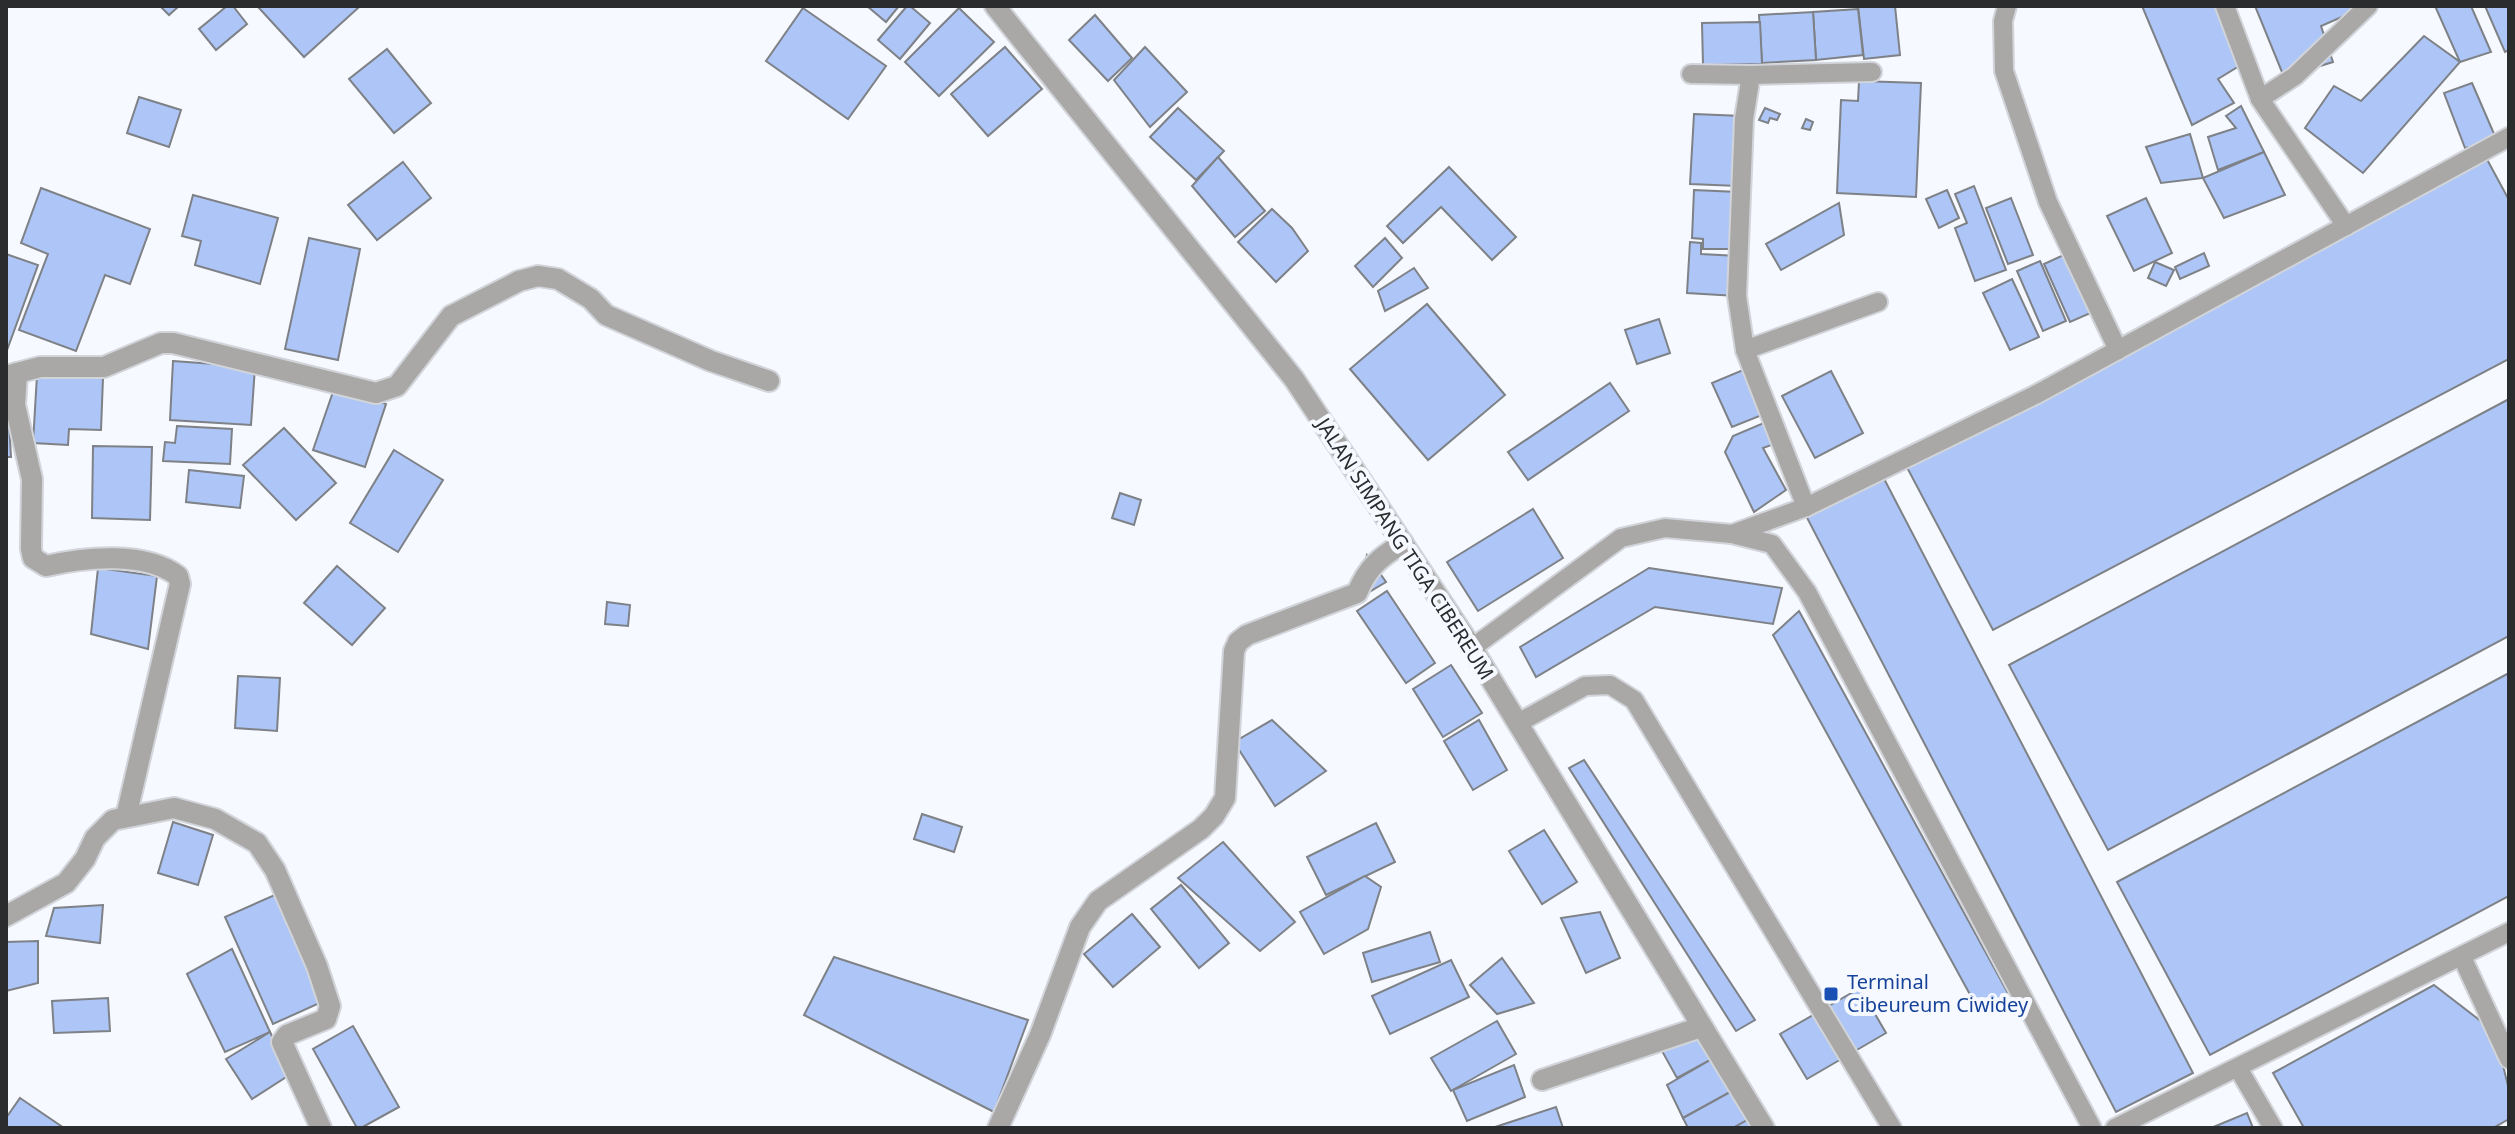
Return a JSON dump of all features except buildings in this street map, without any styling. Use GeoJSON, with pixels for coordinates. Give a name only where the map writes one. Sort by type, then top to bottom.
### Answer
{"type":"FeatureCollection","features":[{"type":"Feature","properties":{"kind":"street","name":"JALAN SIMPANG TIGA CIBEREUM"},"geometry":{"type":"LineString","coordinates":[[995,6],[1294,379],[1472,648],[1764,1128]]}},
{"type":"Feature","properties":{"kind":"street"},"geometry":{"type":"LineString","coordinates":[[126,817],[180,584],[178,576],[168,568],[105,556],[46,566],[33,558],[32,479],[15,405],[12,375],[40,367],[104,367],[161,343],[173,343],[376,393],[397,386],[451,316],[519,281],[538,276],[558,279],[591,299],[606,315],[711,361],[769,381]]}},
{"type":"Feature","properties":{"kind":"street"},"geometry":{"type":"LineString","coordinates":[[998,1128],[1040,1035],[1080,927],[1098,901],[1201,829],[1225,798],[1234,651],[1238,642],[1247,635],[1357,593],[1365,572],[1403,543]]}},
{"type":"Feature","properties":{"kind":"street"},"geometry":{"type":"LineString","coordinates":[[6,916],[66,883],[85,859],[95,838],[113,820],[174,808],[215,819],[257,843],[275,870],[317,966],[330,1006],[326,1019],[287,1035],[282,1042],[321,1128]]}},
{"type":"Feature","properties":{"kind":"street"},"geometry":{"type":"LineString","coordinates":[[1542,1080],[1701,1027]]}},
{"type":"Feature","properties":{"kind":"lane"},"geometry":{"type":"LineString","coordinates":[[2007,6],[2003,21],[2004,71],[2048,202],[2118,350]]}},
{"type":"Feature","properties":{"kind":"lane"},"geometry":{"type":"LineString","coordinates":[[2225,6],[2260,99],[2346,226]]}},
{"type":"Feature","properties":{"kind":"lane"},"geometry":{"type":"LineString","coordinates":[[2260,99],[2295,76],[2368,6]]}},
{"type":"Feature","properties":{"kind":"lane"},"geometry":{"type":"LineString","coordinates":[[1691,74],[1872,72]]}},
{"type":"Feature","properties":{"kind":"lane"},"geometry":{"type":"LineString","coordinates":[[1751,75],[1744,119],[1737,296],[1742,312],[1745,350],[1806,507]]}},
{"type":"Feature","properties":{"kind":"lane"},"geometry":{"type":"LineString","coordinates":[[1732,534],[1806,507],[2035,395],[2509,137]]}},
{"type":"Feature","properties":{"kind":"lane"},"geometry":{"type":"LineString","coordinates":[[1745,350],[1878,302]]}},
{"type":"Feature","properties":{"kind":"lane"},"geometry":{"type":"LineString","coordinates":[[1472,648],[1621,538],[1665,528],[1732,534],[1772,544],[1807,592],[2092,1128]]}},
{"type":"Feature","properties":{"kind":"lane"},"geometry":{"type":"LineString","coordinates":[[1518,723],[1585,686],[1610,685],[1634,700],[1892,1128]]}},
{"type":"Feature","properties":{"kind":"lane"},"geometry":{"type":"LineString","coordinates":[[2115,1128],[2509,932]]}},
{"type":"Feature","properties":{"kind":"lane"},"geometry":{"type":"LineString","coordinates":[[2462,957],[2509,1059]]}},
{"type":"Feature","properties":{"kind":"lane"},"geometry":{"type":"LineString","coordinates":[[2238,1068],[2273,1128]]}},
{"type":"Feature","properties":{"kind":"place","name":"Terminal Cibeureum Ciwidey"},"geometry":{"type":"Point","coordinates":[1831,994]}}]}
